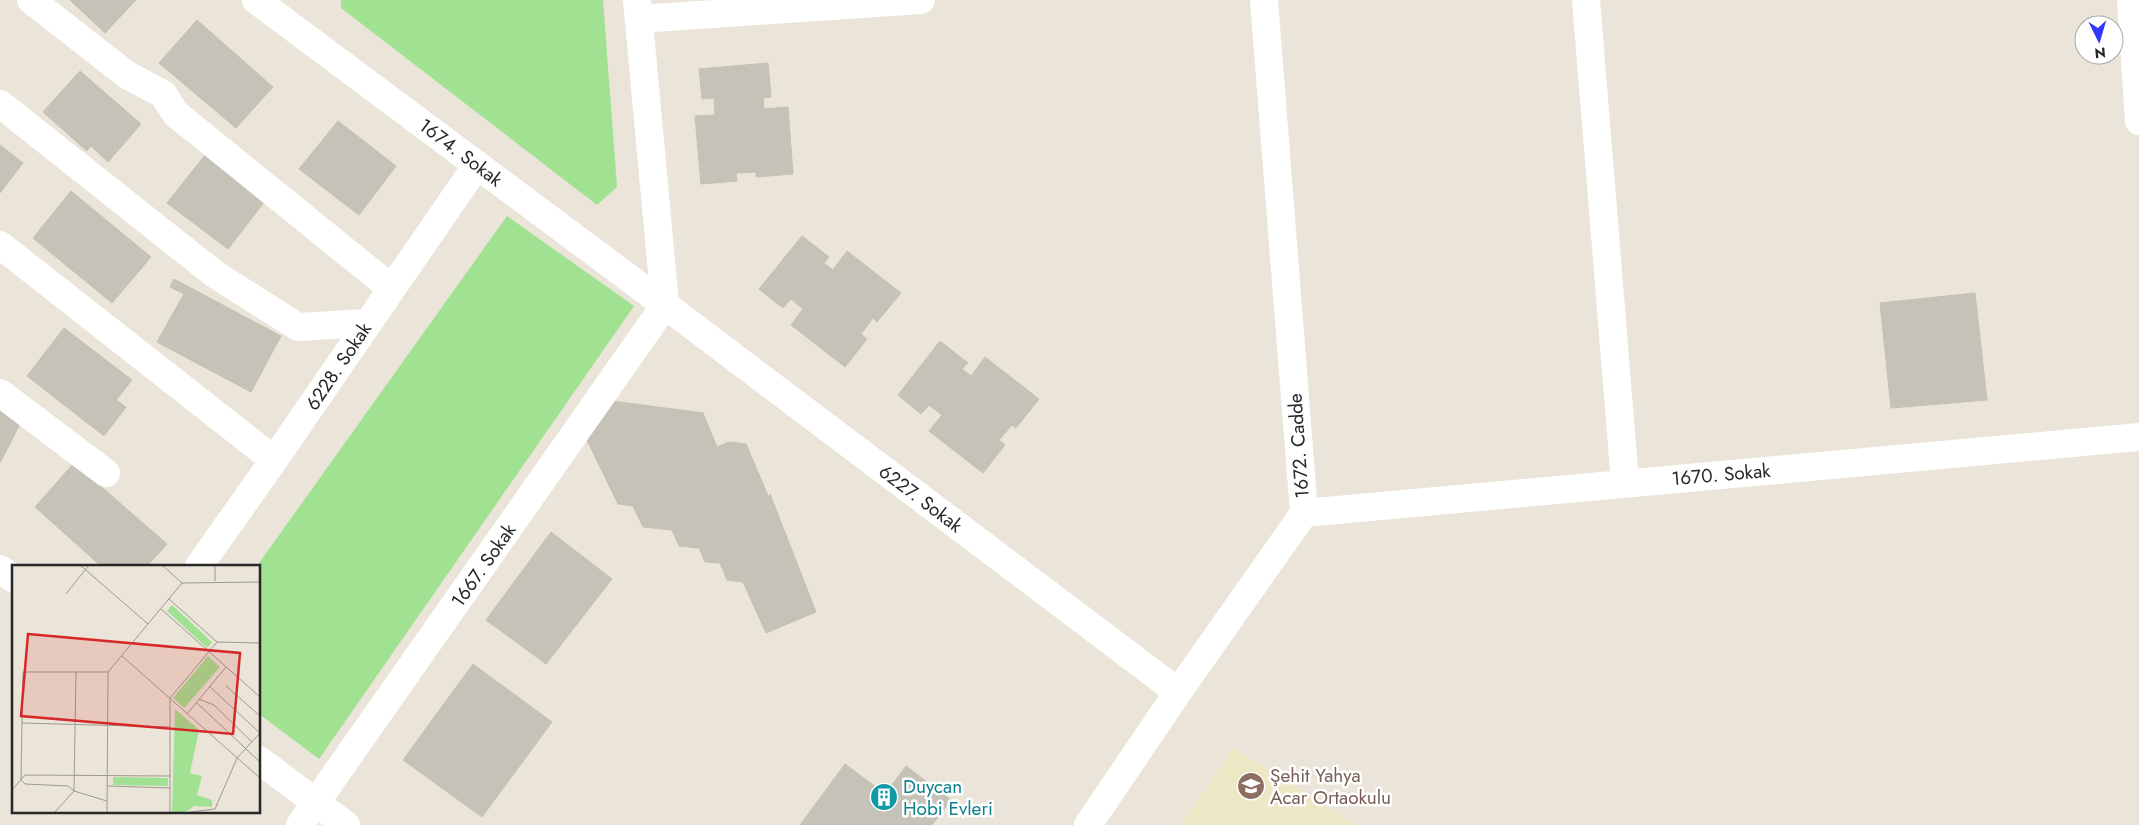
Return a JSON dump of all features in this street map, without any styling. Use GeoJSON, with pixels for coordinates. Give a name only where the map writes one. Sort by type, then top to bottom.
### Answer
{"type":"FeatureCollection","features":[{"type":"Feature","properties":{"kind":"street"},"geometry":{"type":"LineString","coordinates":[[31,0],[127,75],[163,94],[176,114],[391,288]]}},
{"type":"Feature","properties":{"kind":"street","name":"1674. Sokak"},"geometry":{"type":"LineString","coordinates":[[256,0],[665,305]]}},
{"type":"Feature","properties":{"kind":"street"},"geometry":{"type":"LineString","coordinates":[[665,305],[638,10],[921,0]]}},
{"type":"Feature","properties":{"kind":"street","name":"1672. Cadde"},"geometry":{"type":"LineString","coordinates":[[1088,825],[1178,692],[1304,513],[1264,0]]}},
{"type":"Feature","properties":{"kind":"street"},"geometry":{"type":"LineString","coordinates":[[1586,0],[1625,482]]}},
{"type":"Feature","properties":{"kind":"street"},"geometry":{"type":"LineString","coordinates":[[2131,0],[2139,120]]}},
{"type":"Feature","properties":{"kind":"street"},"geometry":{"type":"LineString","coordinates":[[0,104],[216,275],[298,328],[367,323]]}},
{"type":"Feature","properties":{"kind":"street","name":"6228. Sokak"},"geometry":{"type":"LineString","coordinates":[[200,565],[477,165]]}},
{"type":"Feature","properties":{"kind":"street"},"geometry":{"type":"LineString","coordinates":[[0,245],[274,460]]}},
{"type":"Feature","properties":{"kind":"street","name":"6227. Sokak"},"geometry":{"type":"LineString","coordinates":[[665,305],[1178,692]]}},
{"type":"Feature","properties":{"kind":"street","name":"1667. Sokak"},"geometry":{"type":"LineString","coordinates":[[300,825],[665,305]]}},
{"type":"Feature","properties":{"kind":"street"},"geometry":{"type":"LineString","coordinates":[[0,393],[106,473]]}},
{"type":"Feature","properties":{"kind":"street","name":"1670. Sokak"},"geometry":{"type":"LineString","coordinates":[[1304,513],[1625,482],[2139,437]]}},
{"type":"Feature","properties":{"kind":"street"},"geometry":{"type":"LineString","coordinates":[[0,569],[12,578]]}},
{"type":"Feature","properties":{"kind":"street"},"geometry":{"type":"LineString","coordinates":[[260,761],[346,825]]}},
{"type":"Feature","properties":{"kind":"shaded area","name":"Şehit Yahya Acar Ortaokulu"},"geometry":{"type":"Polygon","coordinates":[[[1234,748],[1354,825],[1180,825],[1234,748]]]}},
{"type":"Feature","properties":{"kind":"green space"},"geometry":{"type":"Polygon","coordinates":[[[341,0],[603,0],[617,187],[597,205],[341,8],[341,0]]]}},
{"type":"Feature","properties":{"kind":"green space"},"geometry":{"type":"Polygon","coordinates":[[[507,216],[634,306],[319,759],[260,715],[260,565],[258,565],[507,216]]]}},
{"type":"Feature","properties":{"kind":"building"},"geometry":{"type":"Polygon","coordinates":[[[70,0],[136,0],[105,33],[70,0]]]}},
{"type":"Feature","properties":{"kind":"building"},"geometry":{"type":"Polygon","coordinates":[[[197,20],[273,87],[236,128],[159,63],[197,20]]]}},
{"type":"Feature","properties":{"kind":"building"},"geometry":{"type":"Polygon","coordinates":[[[768,63],[771,97],[763,98],[764,109],[788,107],[793,174],[756,177],[756,172],[736,173],[737,181],[701,184],[695,116],[715,115],[714,98],[702,99],[699,69],[768,63]]]}},
{"type":"Feature","properties":{"kind":"building"},"geometry":{"type":"Polygon","coordinates":[[[80,71],[141,124],[108,162],[91,146],[87,151],[43,112],[80,71]]]}},
{"type":"Feature","properties":{"kind":"building"},"geometry":{"type":"Polygon","coordinates":[[[338,121],[396,166],[359,215],[299,169],[338,121]]]}},
{"type":"Feature","properties":{"kind":"building"},"geometry":{"type":"Polygon","coordinates":[[[0,145],[23,163],[0,193],[0,145]]]}},
{"type":"Feature","properties":{"kind":"building"},"geometry":{"type":"Polygon","coordinates":[[[205,155],[265,201],[228,249],[167,203],[205,155]]]}},
{"type":"Feature","properties":{"kind":"building"},"geometry":{"type":"Polygon","coordinates":[[[71,191],[151,257],[112,303],[33,238],[71,191]]]}},
{"type":"Feature","properties":{"kind":"building"},"geometry":{"type":"Polygon","coordinates":[[[802,236],[829,257],[824,263],[833,270],[847,251],[901,293],[877,322],[873,318],[861,334],[867,339],[845,367],[791,325],[803,309],[791,299],[783,308],[759,289],[802,236]]]}},
{"type":"Feature","properties":{"kind":"building"},"geometry":{"type":"Polygon","coordinates":[[[174,279],[281,336],[251,392],[157,342],[184,294],[170,287],[174,279]]]}},
{"type":"Feature","properties":{"kind":"building"},"geometry":{"type":"Polygon","coordinates":[[[1975,293],[1987,400],[1891,408],[1880,303],[1975,293]]]}},
{"type":"Feature","properties":{"kind":"building"},"geometry":{"type":"Polygon","coordinates":[[[64,328],[132,380],[116,400],[126,407],[104,436],[27,376],[64,328]]]}},
{"type":"Feature","properties":{"kind":"building"},"geometry":{"type":"Polygon","coordinates":[[[940,341],[968,363],[962,369],[971,376],[985,357],[1039,399],[1016,428],[1012,425],[999,440],[1005,445],[983,473],[929,431],[942,415],[929,405],[921,414],[898,395],[940,341]]]}},
{"type":"Feature","properties":{"kind":"building"},"geometry":{"type":"Polygon","coordinates":[[[612,401],[703,413],[717,447],[729,442],[746,444],[769,498],[770,494],[816,612],[766,633],[743,582],[727,580],[720,563],[705,562],[699,548],[679,546],[672,530],[643,527],[633,506],[618,504],[586,438],[612,401]]]}},
{"type":"Feature","properties":{"kind":"building"},"geometry":{"type":"Polygon","coordinates":[[[0,406],[23,418],[0,463],[0,406]]]}},
{"type":"Feature","properties":{"kind":"building"},"geometry":{"type":"Polygon","coordinates":[[[74,463],[167,544],[148,565],[100,565],[35,507],[74,463]]]}},
{"type":"Feature","properties":{"kind":"building"},"geometry":{"type":"Polygon","coordinates":[[[551,532],[612,579],[546,664],[486,620],[551,532]]]}},
{"type":"Feature","properties":{"kind":"building"},"geometry":{"type":"Polygon","coordinates":[[[473,664],[552,722],[482,817],[403,760],[473,664]]]}},
{"type":"Feature","properties":{"kind":"building","name":"Duycan Hobi Evleri"},"geometry":{"type":"Polygon","coordinates":[[[845,764],[885,794],[906,766],[951,800],[932,825],[800,825],[845,764]]]}},
{"type":"Feature","properties":{"kind":"place","name":"Şehit Yahya Acar Ortaokulu"},"geometry":{"type":"Point","coordinates":[1251,786]}},
{"type":"Feature","properties":{"kind":"place","name":"Duycan Hobi Evleri"},"geometry":{"type":"Point","coordinates":[884,797]}}]}
